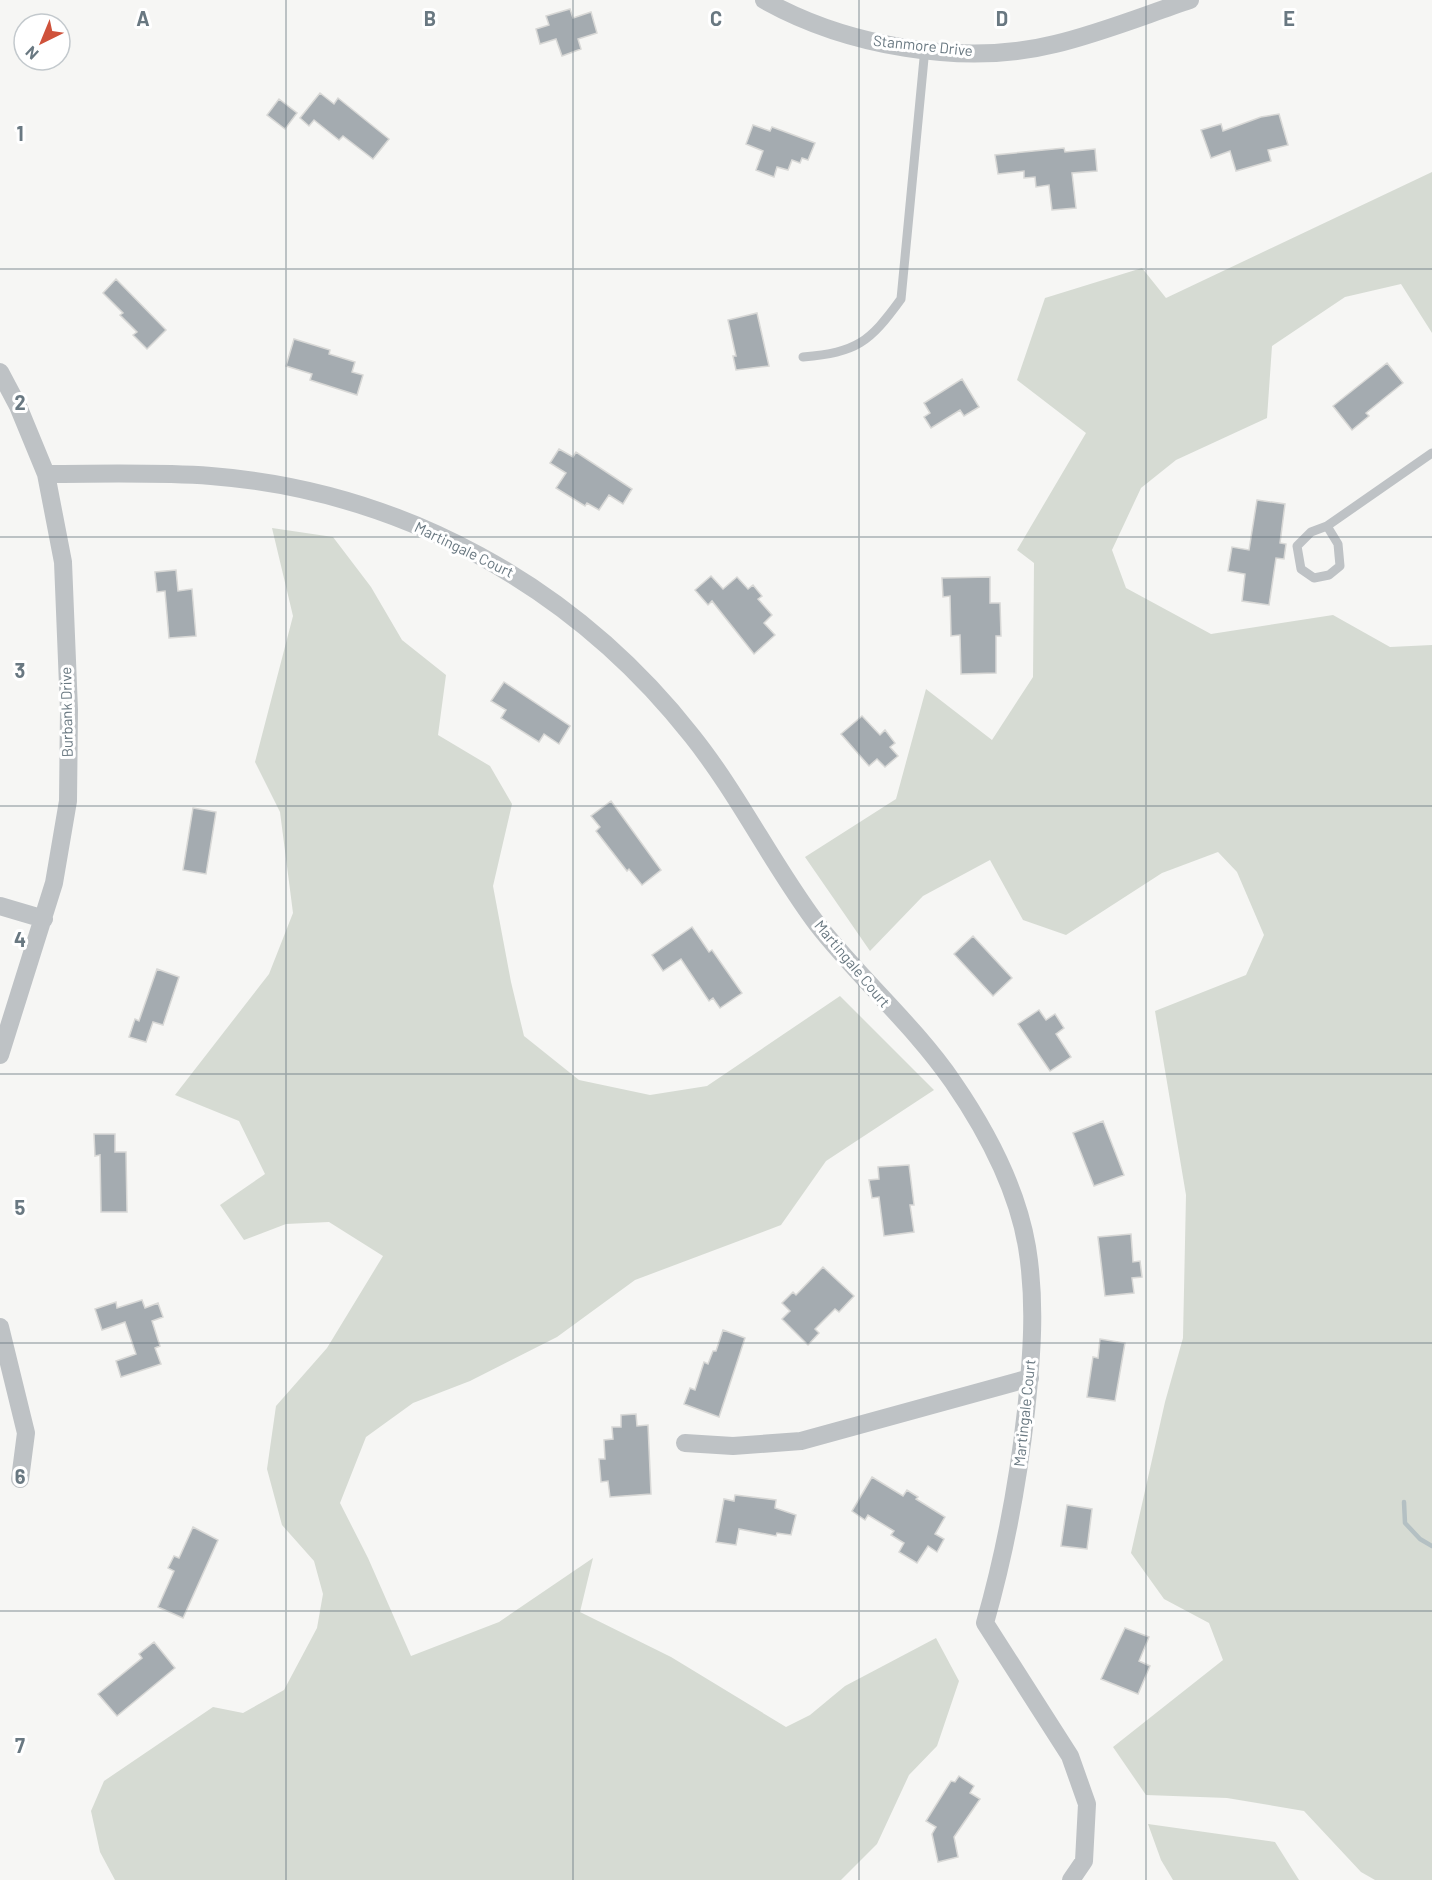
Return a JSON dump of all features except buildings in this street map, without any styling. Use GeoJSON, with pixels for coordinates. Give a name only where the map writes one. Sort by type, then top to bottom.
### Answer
{"type":"FeatureCollection","features":[{"type":"Feature","properties":{"kind":"street","name":"Stanmore Drive"},"geometry":{"type":"LineString","coordinates":[[764,0],[795,17],[874,43],[968,53],[1014,51],[1055,44],[1190,0]]}},
{"type":"Feature","properties":{"kind":"street","name":"Burbank Drive"},"geometry":{"type":"LineString","coordinates":[[0,372],[18,406],[46,474],[63,562],[69,710],[68,801],[54,883],[0,1054]]}},
{"type":"Feature","properties":{"kind":"street","name":"Martingale Court"},"geometry":{"type":"LineString","coordinates":[[46,474],[159,473],[215,476],[294,489],[370,508],[431,532],[495,562],[546,595],[614,649],[656,691],[696,740],[817,923],[949,1076],[977,1119],[1005,1176],[1026,1242],[1034,1306],[1030,1378],[1019,1476],[1003,1562],[985,1623],[1070,1756],[1087,1804],[1084,1861],[1071,1880]]}},
{"type":"Feature","properties":{"kind":"street"},"geometry":{"type":"LineString","coordinates":[[0,906],[44,919]]}},
{"type":"Feature","properties":{"kind":"street"},"geometry":{"type":"LineString","coordinates":[[0,1327],[25,1428],[20,1479]]}},
{"type":"Feature","properties":{"kind":"street"},"geometry":{"type":"LineString","coordinates":[[685,1443],[734,1446],[801,1440],[1030,1378]]}},
{"type":"Feature","properties":{"kind":"lane"},"geometry":{"type":"LineString","coordinates":[[803,357],[837,354],[861,345],[884,323],[901,299],[925,48]]}},
{"type":"Feature","properties":{"kind":"lane"},"geometry":{"type":"LineString","coordinates":[[1327,526],[1338,544],[1340,566],[1329,575],[1314,578],[1301,569],[1297,546],[1311,532],[1327,526],[1432,453]]}},
{"type":"Feature","properties":{"kind":"shaded area"},"geometry":{"type":"Polygon","coordinates":[[[1432,172],[1432,333],[1401,284],[1345,297],[1272,346],[1267,418],[1176,460],[1141,488],[1112,550],[1126,588],[1211,634],[1333,615],[1390,647],[1432,645],[1432,1880],[1375,1880],[1361,1872],[1304,1811],[1227,1798],[1146,1795],[1113,1747],[1223,1660],[1209,1623],[1164,1599],[1131,1553],[1165,1402],[1183,1338],[1186,1195],[1155,1011],[1246,975],[1264,935],[1237,872],[1218,852],[1162,873],[1066,935],[1023,920],[990,860],[923,896],[870,951],[805,857],[896,799],[926,689],[992,740],[1033,677],[1034,563],[1017,550],[1086,433],[1017,380],[1045,298],[1142,268],[1166,298],[1432,172]]]}},
{"type":"Feature","properties":{"kind":"shaded area"},"geometry":{"type":"Polygon","coordinates":[[[272,528],[333,537],[371,587],[402,640],[446,675],[438,735],[490,766],[512,804],[493,886],[511,982],[524,1036],[579,1080],[650,1095],[707,1086],[840,996],[934,1090],[826,1161],[781,1225],[635,1280],[557,1337],[470,1381],[413,1403],[366,1437],[340,1503],[368,1558],[411,1656],[499,1622],[593,1558],[580,1612],[671,1657],[786,1727],[810,1715],[845,1686],[936,1638],[959,1681],[937,1746],[909,1775],[877,1844],[841,1880],[115,1880],[100,1852],[91,1811],[104,1781],[213,1707],[243,1713],[284,1690],[317,1628],[323,1594],[314,1561],[282,1525],[267,1469],[276,1406],[327,1348],[383,1256],[329,1222],[286,1224],[244,1240],[220,1205],[265,1174],[239,1121],[175,1095],[269,974],[293,913],[280,812],[255,762],[293,616],[272,528]]]}},
{"type":"Feature","properties":{"kind":"shaded area"},"geometry":{"type":"Polygon","coordinates":[[[1148,1824],[1275,1842],[1299,1880],[1173,1880],[1161,1860],[1148,1824]]]}},
{"type":"Feature","properties":{"kind":"waterway"},"geometry":{"type":"LineString","coordinates":[[1404,1502],[1405,1523],[1420,1539],[1432,1546]]}}]}
